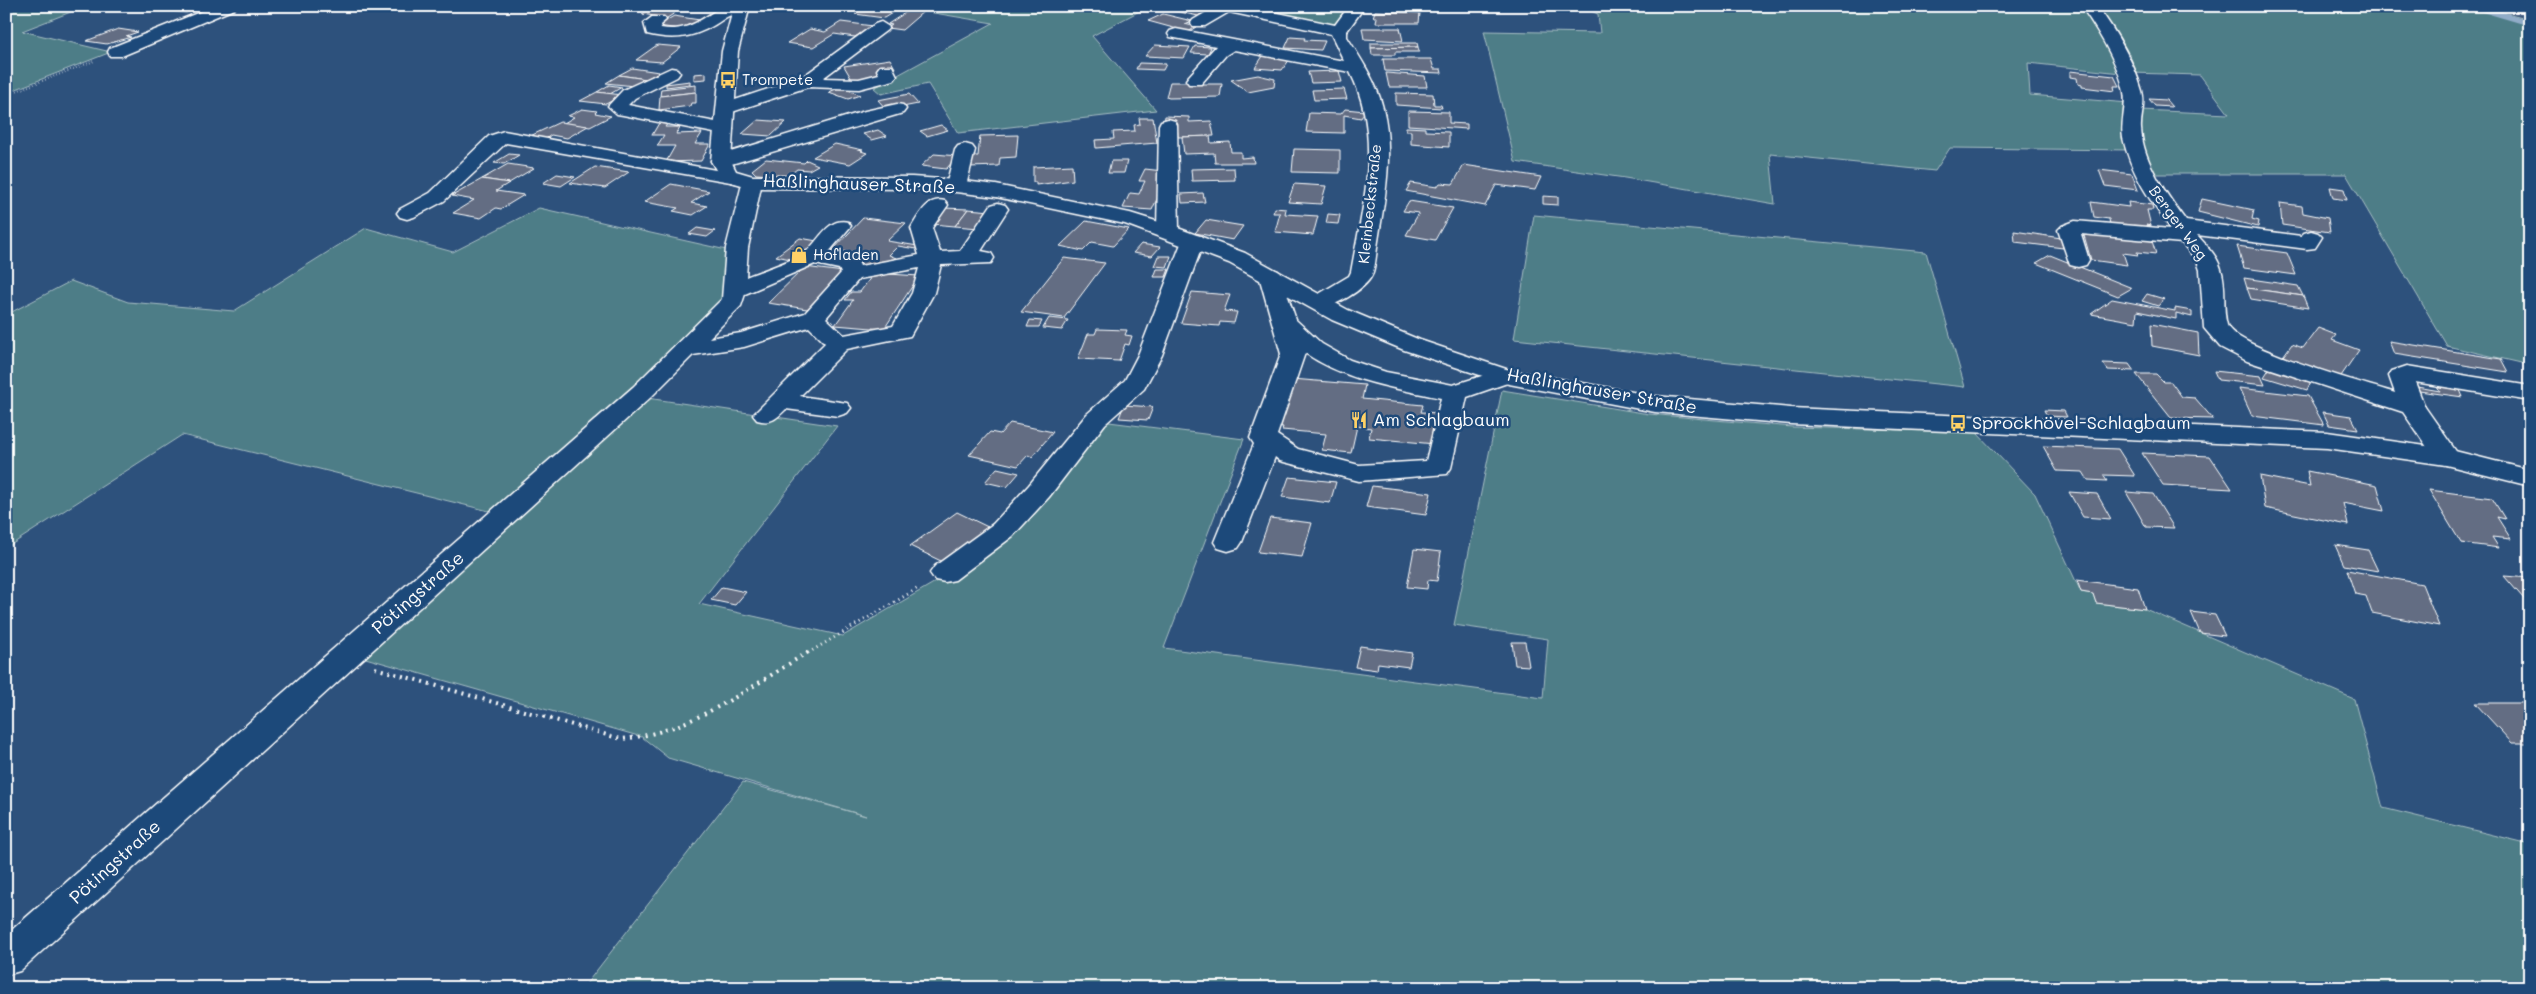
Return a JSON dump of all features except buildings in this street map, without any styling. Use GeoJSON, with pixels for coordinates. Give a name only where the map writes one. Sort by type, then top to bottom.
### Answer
{"type":"FeatureCollection","features":[{"type":"Feature","properties":{"kind":"street"},"geometry":{"type":"LineString","coordinates":[[116,52],[228,6]]}},
{"type":"Feature","properties":{"kind":"street"},"geometry":{"type":"LineString","coordinates":[[658,20],[652,24],[653,31],[666,34],[685,34],[702,29],[733,6]]}},
{"type":"Feature","properties":{"kind":"street"},"geometry":{"type":"LineString","coordinates":[[742,6],[730,51],[721,160],[897,109]]}},
{"type":"Feature","properties":{"kind":"street"},"geometry":{"type":"LineString","coordinates":[[1199,24],[1227,6],[1339,31],[1357,6]]}},
{"type":"Feature","properties":{"kind":"street","name":"Berger Weg"},"geometry":{"type":"LineString","coordinates":[[2089,6],[2107,33],[2133,91],[2135,110],[2131,127],[2142,167],[2149,184],[2183,232],[2207,260],[2211,270],[2216,328],[2228,342],[2256,356],[2412,407]]}},
{"type":"Feature","properties":{"kind":"street"},"geometry":{"type":"LineString","coordinates":[[726,109],[807,82],[881,27]]}},
{"type":"Feature","properties":{"kind":"street","name":"Kleinbeckstraße"},"geometry":{"type":"LineString","coordinates":[[1320,303],[1358,280],[1362,272],[1378,145],[1374,109],[1356,68],[1339,37],[1339,31]]}},
{"type":"Feature","properties":{"kind":"street"},"geometry":{"type":"LineString","coordinates":[[1176,34],[1356,68]]}},
{"type":"Feature","properties":{"kind":"street"},"geometry":{"type":"LineString","coordinates":[[1195,80],[1220,50],[1231,45]]}},
{"type":"Feature","properties":{"kind":"street"},"geometry":{"type":"LineString","coordinates":[[807,82],[829,84],[865,83],[888,76],[886,70]]}},
{"type":"Feature","properties":{"kind":"street"},"geometry":{"type":"LineString","coordinates":[[671,73],[629,94],[617,106],[623,110],[724,129]]}},
{"type":"Feature","properties":{"kind":"street"},"geometry":{"type":"LineString","coordinates":[[1168,125],[1168,231]]}},
{"type":"Feature","properties":{"kind":"street"},"geometry":{"type":"LineString","coordinates":[[407,213],[438,197],[496,140],[504,137],[745,180]]}},
{"type":"Feature","properties":{"kind":"street"},"geometry":{"type":"LineString","coordinates":[[956,186],[965,150]]}},
{"type":"Feature","properties":{"kind":"street","name":"Haßlinghauser Straße"},"geometry":{"type":"LineString","coordinates":[[721,160],[728,176],[745,180],[912,183],[956,186],[996,191],[1088,209],[1168,231],[1237,258],[1364,326],[1412,345],[1504,376],[1655,404],[1791,416],[2336,441],[2447,457],[2530,478]]}},
{"type":"Feature","properties":{"kind":"street","name":"Pötingstraße"},"geometry":{"type":"LineString","coordinates":[[6,959],[642,392],[733,301],[745,180]]}},
{"type":"Feature","properties":{"kind":"street"},"geometry":{"type":"LineString","coordinates":[[838,408],[785,411],[839,343],[902,331],[928,282],[932,259],[929,246],[921,228],[938,205]]}},
{"type":"Feature","properties":{"kind":"street"},"geometry":{"type":"LineString","coordinates":[[685,349],[744,340],[813,318],[852,274],[932,259],[975,258],[998,209]]}},
{"type":"Feature","properties":{"kind":"street"},"geometry":{"type":"LineString","coordinates":[[733,291],[788,268],[842,226]]}},
{"type":"Feature","properties":{"kind":"street"},"geometry":{"type":"LineString","coordinates":[[2078,260],[2069,230],[2075,227],[2183,232],[2307,243],[2311,237]]}},
{"type":"Feature","properties":{"kind":"street"},"geometry":{"type":"LineString","coordinates":[[945,572],[1003,530],[1039,491],[1096,419],[1135,384],[1150,355],[1193,241]]}},
{"type":"Feature","properties":{"kind":"street"},"geometry":{"type":"LineString","coordinates":[[788,268],[849,264],[852,274]]}},
{"type":"Feature","properties":{"kind":"street"},"geometry":{"type":"LineString","coordinates":[[1270,276],[1293,354],[1263,438],[1289,455],[1358,473],[1438,468],[1455,392]]}},
{"type":"Feature","properties":{"kind":"street"},"geometry":{"type":"LineString","coordinates":[[813,318],[839,343]]}},
{"type":"Feature","properties":{"kind":"street"},"geometry":{"type":"LineString","coordinates":[[1285,323],[1314,349],[1341,366],[1381,378],[1455,392],[1504,376]]}},
{"type":"Feature","properties":{"kind":"street"},"geometry":{"type":"LineString","coordinates":[[2447,457],[2412,407],[2401,376],[2407,373],[2530,394]]}},
{"type":"Feature","properties":{"kind":"street"},"geometry":{"type":"LineString","coordinates":[[1228,542],[1268,441]]}},
{"type":"Feature","properties":{"kind":"path"},"geometry":{"type":"LineString","coordinates":[[6,96],[116,52]]}},
{"type":"Feature","properties":{"kind":"path"},"geometry":{"type":"LineString","coordinates":[[344,659],[596,733],[621,739],[642,738],[687,723],[945,572]]}},
{"type":"Feature","properties":{"kind":"shaded area"},"geometry":{"type":"Polygon","coordinates":[[[2479,6],[2530,6],[2530,20],[2479,6]]]}},
{"type":"Feature","properties":{"kind":"green space"},"geometry":{"type":"Polygon","coordinates":[[[6,6],[86,6],[22,31],[111,52],[6,93],[6,6]]]}},
{"type":"Feature","properties":{"kind":"green space"},"geometry":{"type":"Polygon","coordinates":[[[893,6],[1149,6],[1092,36],[1156,110],[958,133],[928,84],[881,94],[874,88],[993,23],[893,6]]]}},
{"type":"Feature","properties":{"kind":"green space"},"geometry":{"type":"Polygon","coordinates":[[[1233,6],[1349,6],[1336,29],[1233,6]]]}},
{"type":"Feature","properties":{"kind":"green space"},"geometry":{"type":"Polygon","coordinates":[[[1579,6],[2003,6],[2089,10],[2121,73],[2028,63],[2030,95],[2129,103],[2131,150],[1950,148],[1935,171],[1770,154],[1775,204],[1625,178],[1515,162],[1484,31],[1600,33],[1598,14],[1579,6]]]}},
{"type":"Feature","properties":{"kind":"green space"},"geometry":{"type":"Polygon","coordinates":[[[2097,6],[2479,6],[2530,19],[2530,365],[2447,346],[2346,174],[2150,174],[2140,148],[2140,110],[2229,114],[2200,75],[2130,73],[2097,6]]]}},
{"type":"Feature","properties":{"kind":"green space"},"geometry":{"type":"Polygon","coordinates":[[[539,208],[731,251],[726,290],[715,310],[675,351],[493,512],[182,435],[6,548],[6,315],[71,281],[128,302],[234,311],[366,228],[453,252],[539,208]]]}},
{"type":"Feature","properties":{"kind":"green space"},"geometry":{"type":"Polygon","coordinates":[[[1534,215],[1926,252],[1965,387],[1514,339],[1534,215]]]}},
{"type":"Feature","properties":{"kind":"green space"},"geometry":{"type":"Polygon","coordinates":[[[1502,390],[1649,414],[1792,427],[1976,432],[2035,494],[2081,592],[2093,594],[2096,603],[2145,609],[2354,699],[2383,808],[2530,844],[2530,988],[583,988],[743,782],[866,816],[668,758],[642,737],[362,657],[647,398],[837,426],[699,604],[843,636],[949,574],[1101,421],[1244,439],[1164,648],[1543,698],[1548,639],[1454,625],[1502,390]]]}},
{"type":"Feature","properties":{"kind":"waterway"},"geometry":{"type":"LineString","coordinates":[[2472,6],[2530,23]]}},
{"type":"Feature","properties":{"kind":"place","name":"Trompete"},"geometry":{"type":"Point","coordinates":[728,80]}},
{"type":"Feature","properties":{"kind":"place","name":"Hofladen"},"geometry":{"type":"Point","coordinates":[799,255]}},
{"type":"Feature","properties":{"kind":"place","name":"Am Schlagbaum"},"geometry":{"type":"Point","coordinates":[1359,420]}},
{"type":"Feature","properties":{"kind":"place","name":"Sprockhövel-Schlagbaum"},"geometry":{"type":"Point","coordinates":[1958,423]}}]}
